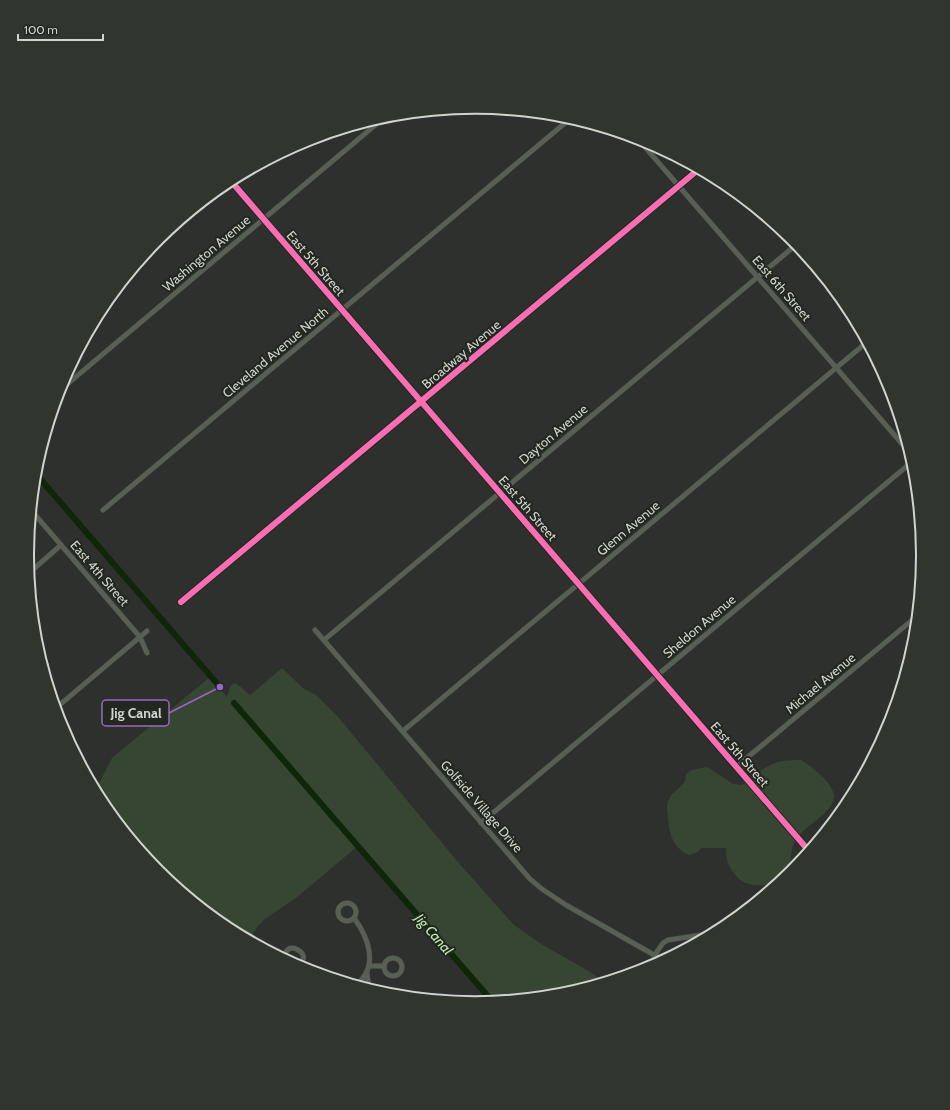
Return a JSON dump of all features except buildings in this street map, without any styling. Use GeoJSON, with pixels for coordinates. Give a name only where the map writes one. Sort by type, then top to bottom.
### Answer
{"type":"FeatureCollection","features":[{"type":"Feature","properties":{"kind":"street","name":"Cleveland Avenue North"},"geometry":{"type":"LineString","coordinates":[[103,510],[565,123]]}},
{"type":"Feature","properties":{"kind":"street","name":"Washington Avenue"},"geometry":{"type":"LineString","coordinates":[[70,382],[375,126]]}},
{"type":"Feature","properties":{"kind":"street","name":"East 6th Street"},"geometry":{"type":"LineString","coordinates":[[648,150],[902,443]]}},
{"type":"Feature","properties":{"kind":"street","name":"Broadway Avenue"},"geometry":{"type":"LineString","coordinates":[[181,602],[694,172]]}},
{"type":"Feature","properties":{"kind":"street","name":"East 5th Street"},"geometry":{"type":"LineString","coordinates":[[235,185],[806,847]]}},
{"type":"Feature","properties":{"kind":"street","name":"Dayton Avenue"},"geometry":{"type":"LineString","coordinates":[[324,640],[792,248]]}},
{"type":"Feature","properties":{"kind":"street","name":"Glenn Avenue"},"geometry":{"type":"LineString","coordinates":[[403,731],[863,345]]}},
{"type":"Feature","properties":{"kind":"street","name":"Sheldon Avenue"},"geometry":{"type":"LineString","coordinates":[[481,823],[907,466]]}},
{"type":"Feature","properties":{"kind":"street","name":"East 4th Street"},"geometry":{"type":"LineString","coordinates":[[36,516],[140,637],[148,653]]}},
{"type":"Feature","properties":{"kind":"street"},"geometry":{"type":"LineString","coordinates":[[34,568],[62,545]]}},
{"type":"Feature","properties":{"kind":"street","name":"Michael Avenue"},"geometry":{"type":"LineString","coordinates":[[736,767],[911,621]]}},
{"type":"Feature","properties":{"kind":"street","name":"Golfside Village Drive"},"geometry":{"type":"LineString","coordinates":[[316,630],[530,878],[542,889],[654,956]]}},
{"type":"Feature","properties":{"kind":"street"},"geometry":{"type":"LineString","coordinates":[[60,705],[147,631]]}},
{"type":"Feature","properties":{"kind":"street"},"geometry":{"type":"LineString","coordinates":[[351,903],[355,907],[356,913],[354,918],[349,921],[341,918],[339,909],[342,904],[351,903]]}},
{"type":"Feature","properties":{"kind":"street"},"geometry":{"type":"LineString","coordinates":[[354,918],[361,928],[368,944],[370,958],[367,973],[367,983]]}},
{"type":"Feature","properties":{"kind":"street"},"geometry":{"type":"LineString","coordinates":[[654,956],[663,943],[668,940],[697,936]]}},
{"type":"Feature","properties":{"kind":"street"},"geometry":{"type":"LineString","coordinates":[[286,953],[288,950],[296,948],[301,951],[303,956],[302,960]]}},
{"type":"Feature","properties":{"kind":"street"},"geometry":{"type":"LineString","coordinates":[[369,966],[384,966]]}},
{"type":"Feature","properties":{"kind":"street"},"geometry":{"type":"LineString","coordinates":[[360,981],[367,973]]}},
{"type":"Feature","properties":{"kind":"green space"},"geometry":{"type":"Polygon","coordinates":[[[282,668],[304,689],[316,695],[339,718],[458,862],[513,924],[538,942],[599,978],[561,988],[486,996],[359,845],[297,897],[264,920],[257,927],[252,936],[230,922],[184,887],[143,846],[108,800],[99,784],[112,758],[210,677],[227,697],[230,687],[234,683],[239,685],[250,695],[282,668]]]}},
{"type":"Feature","properties":{"kind":"green space"},"geometry":{"type":"Polygon","coordinates":[[[801,760],[816,771],[830,785],[834,795],[834,800],[822,816],[801,833],[793,845],[790,863],[769,884],[752,885],[743,882],[738,878],[728,863],[726,848],[701,848],[698,852],[689,855],[682,851],[673,841],[669,828],[667,806],[670,797],[685,781],[686,774],[692,770],[707,767],[733,784],[742,785],[766,767],[776,762],[801,760]]]}},
{"type":"Feature","properties":{"kind":"waterway","name":"Jig Canal"},"geometry":{"type":"LineString","coordinates":[[41,479],[220,687]]}},
{"type":"Feature","properties":{"kind":"waterway","name":"Jig Canal"},"geometry":{"type":"LineString","coordinates":[[234,703],[487,996]]}},
{"type":"Feature","properties":{"kind":"cycle path"},"geometry":{"type":"LineString","coordinates":[[181,602],[695,172]]}},
{"type":"Feature","properties":{"kind":"cycle path"},"geometry":{"type":"LineString","coordinates":[[235,185],[806,847]]}},
{"type":"Feature","properties":{"kind":"place","name":"Jig Canal"},"geometry":{"type":"Point","coordinates":[220,687]}}]}
